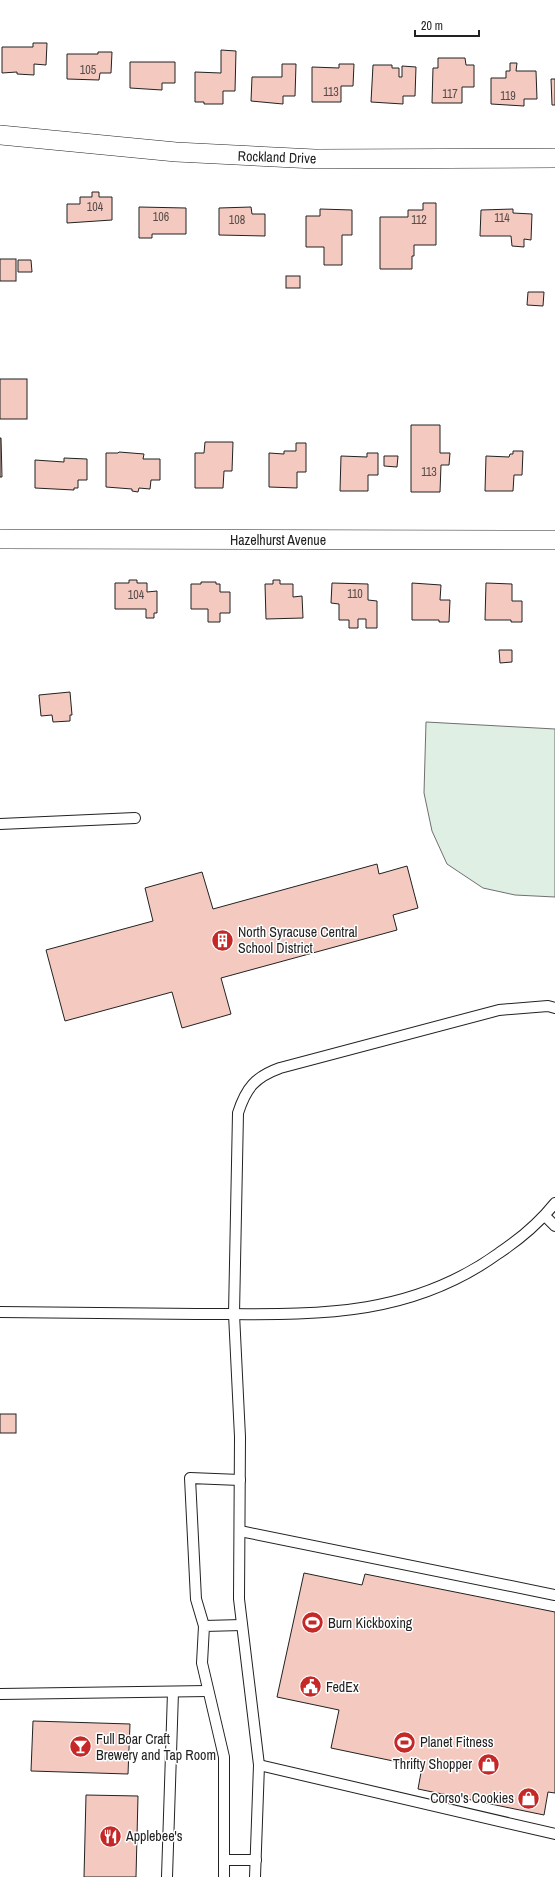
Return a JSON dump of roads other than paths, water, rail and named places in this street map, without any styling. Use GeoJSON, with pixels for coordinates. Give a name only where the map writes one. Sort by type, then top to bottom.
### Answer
{"type":"FeatureCollection","features":[{"type":"Feature","properties":{"kind":"street","name":"Rockland Drive"},"geometry":{"type":"LineString","coordinates":[[0,134],[176,152],[315,159],[555,158]]}},
{"type":"Feature","properties":{"kind":"street","name":"Hazelhurst Avenue"},"geometry":{"type":"LineString","coordinates":[[0,539],[555,540]]}},
{"type":"Feature","properties":{"kind":"lane"},"geometry":{"type":"LineString","coordinates":[[0,824],[135,818]]}},
{"type":"Feature","properties":{"kind":"lane"},"geometry":{"type":"LineString","coordinates":[[255,1877],[259,1765],[239,1599],[240,1437],[234,1314],[238,1113],[243,1096],[252,1084],[267,1072],[280,1068],[499,1010],[548,1006],[555,1008]]}},
{"type":"Feature","properties":{"kind":"lane"},"geometry":{"type":"LineString","coordinates":[[0,1312],[234,1314],[331,1313],[392,1304],[437,1289],[477,1269],[521,1237],[545,1216],[555,1203]]}},
{"type":"Feature","properties":{"kind":"lane"},"geometry":{"type":"LineString","coordinates":[[545,1216],[555,1226]]}},
{"type":"Feature","properties":{"kind":"lane"},"geometry":{"type":"LineString","coordinates":[[224,1877],[224,1757],[202,1663],[204,1626],[196,1599],[190,1478],[240,1480]]}},
{"type":"Feature","properties":{"kind":"lane"},"geometry":{"type":"LineString","coordinates":[[240,1531],[555,1595]]}},
{"type":"Feature","properties":{"kind":"lane"},"geometry":{"type":"LineString","coordinates":[[204,1626],[242,1625]]}},
{"type":"Feature","properties":{"kind":"lane"},"geometry":{"type":"LineString","coordinates":[[0,1694],[208,1691]]}},
{"type":"Feature","properties":{"kind":"lane"},"geometry":{"type":"LineString","coordinates":[[167,1877],[173,1692]]}},
{"type":"Feature","properties":{"kind":"lane"},"geometry":{"type":"LineString","coordinates":[[259,1765],[555,1834]]}},
{"type":"Feature","properties":{"kind":"lane"},"geometry":{"type":"LineString","coordinates":[[224,1860],[256,1860]]}},
{"type":"Feature","properties":{"kind":"place","name":"North Syracuse Central School District"},"geometry":{"type":"Point","coordinates":[222,940]}},
{"type":"Feature","properties":{"kind":"place","name":"Burn Kickboxing"},"geometry":{"type":"Point","coordinates":[312,1623]}},
{"type":"Feature","properties":{"kind":"place","name":"FedEx"},"geometry":{"type":"Point","coordinates":[310,1687]}},
{"type":"Feature","properties":{"kind":"place","name":"Planet Fitness"},"geometry":{"type":"Point","coordinates":[404,1742]}},
{"type":"Feature","properties":{"kind":"place","name":"Full Boar Craft Brewery and Tap Room"},"geometry":{"type":"Point","coordinates":[80,1747]}},
{"type":"Feature","properties":{"kind":"place","name":"Thrifty Shopper"},"geometry":{"type":"Point","coordinates":[488,1764]}},
{"type":"Feature","properties":{"kind":"place","name":"Corso's Cookies"},"geometry":{"type":"Point","coordinates":[529,1798]}},
{"type":"Feature","properties":{"kind":"place","name":"Applebee's"},"geometry":{"type":"Point","coordinates":[111,1836]}}]}
